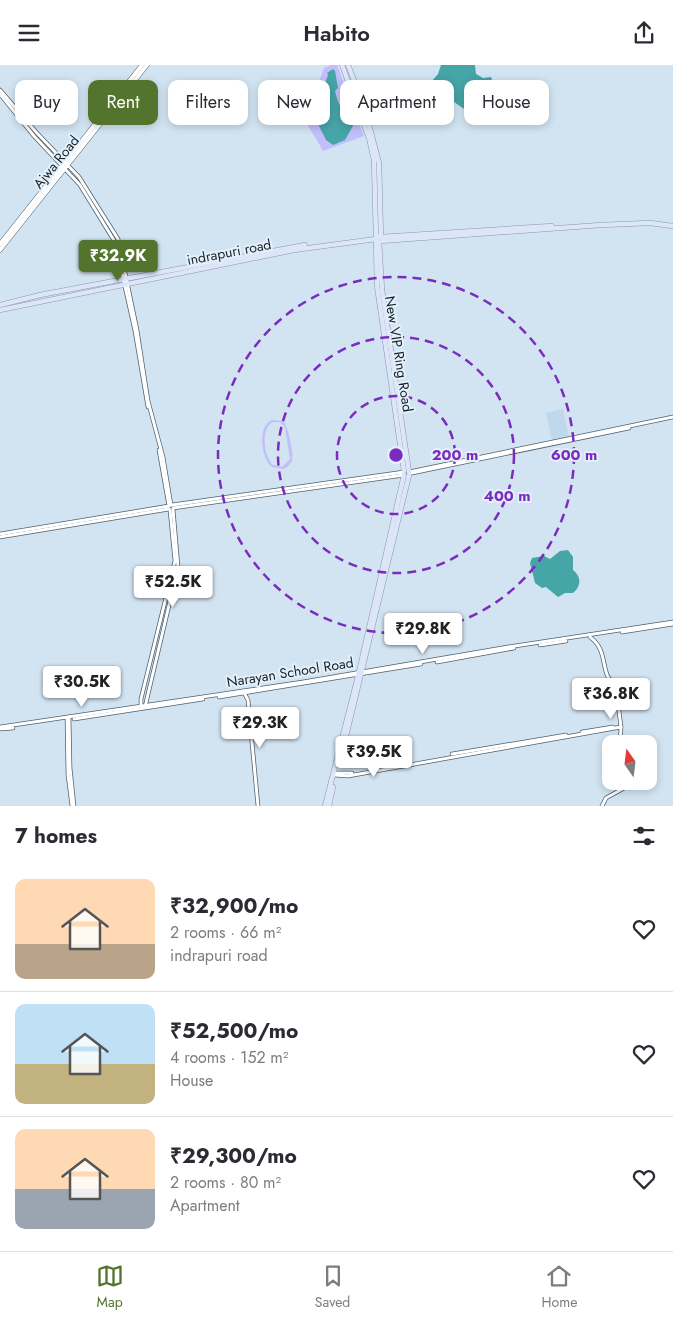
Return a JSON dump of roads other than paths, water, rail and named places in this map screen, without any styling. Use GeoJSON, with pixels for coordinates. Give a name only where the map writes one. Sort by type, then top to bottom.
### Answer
{"type":"FeatureCollection","features":[{"type":"Feature","properties":{"kind":"main road","name":"Ajwa Road"},"geometry":{"type":"LineString","coordinates":[[0,250],[142,65]]}},
{"type":"Feature","properties":{"kind":"main road","name":"Ajwa Road"},"geometry":{"type":"LineString","coordinates":[[0,244],[147,65]]}},
{"type":"Feature","properties":{"kind":"main road","name":"New VIP Ring Road"},"geometry":{"type":"LineString","coordinates":[[342,65],[369,138],[374,162],[378,239]]}},
{"type":"Feature","properties":{"kind":"main road","name":"New VIP Ring Road"},"geometry":{"type":"LineString","coordinates":[[327,806],[406,473],[377,288],[379,163],[364,106],[348,65]]}},
{"type":"Feature","properties":{"kind":"main road","name":"indrapuri road"},"geometry":{"type":"LineString","coordinates":[[0,305],[302,249],[378,239],[601,225],[673,224]]}},
{"type":"Feature","properties":{"kind":"main road","name":"indrapuri road"},"geometry":{"type":"LineString","coordinates":[[0,310],[125,282]]}},
{"type":"Feature","properties":{"kind":"street"},"geometry":{"type":"LineString","coordinates":[[0,90],[65,166]]}},
{"type":"Feature","properties":{"kind":"street"},"geometry":{"type":"LineString","coordinates":[[0,94],[89,191],[110,229],[116,245],[138,331],[148,401],[163,457],[171,507],[176,561],[143,707]]}},
{"type":"Feature","properties":{"kind":"street"},"geometry":{"type":"LineString","coordinates":[[0,535],[171,507],[406,473],[673,418]]}},
{"type":"Feature","properties":{"kind":"street"},"geometry":{"type":"LineString","coordinates":[[360,673],[673,623]]}},
{"type":"Feature","properties":{"kind":"street","name":"Narayan School Road"},"geometry":{"type":"LineString","coordinates":[[0,728],[244,693],[673,623]]}},
{"type":"Feature","properties":{"kind":"street"},"geometry":{"type":"LineString","coordinates":[[590,637],[602,648],[604,670],[609,682],[616,688],[620,735]]}},
{"type":"Feature","properties":{"kind":"street"},"geometry":{"type":"LineString","coordinates":[[244,693],[248,709],[257,806]]}},
{"type":"Feature","properties":{"kind":"street"},"geometry":{"type":"LineString","coordinates":[[68,719],[73,806]]}},
{"type":"Feature","properties":{"kind":"street"},"geometry":{"type":"LineString","coordinates":[[335,774],[345,774],[466,751],[621,726]]}},
{"type":"Feature","properties":{"kind":"street"},"geometry":{"type":"LineString","coordinates":[[602,806],[606,798],[621,790]]}}]}
